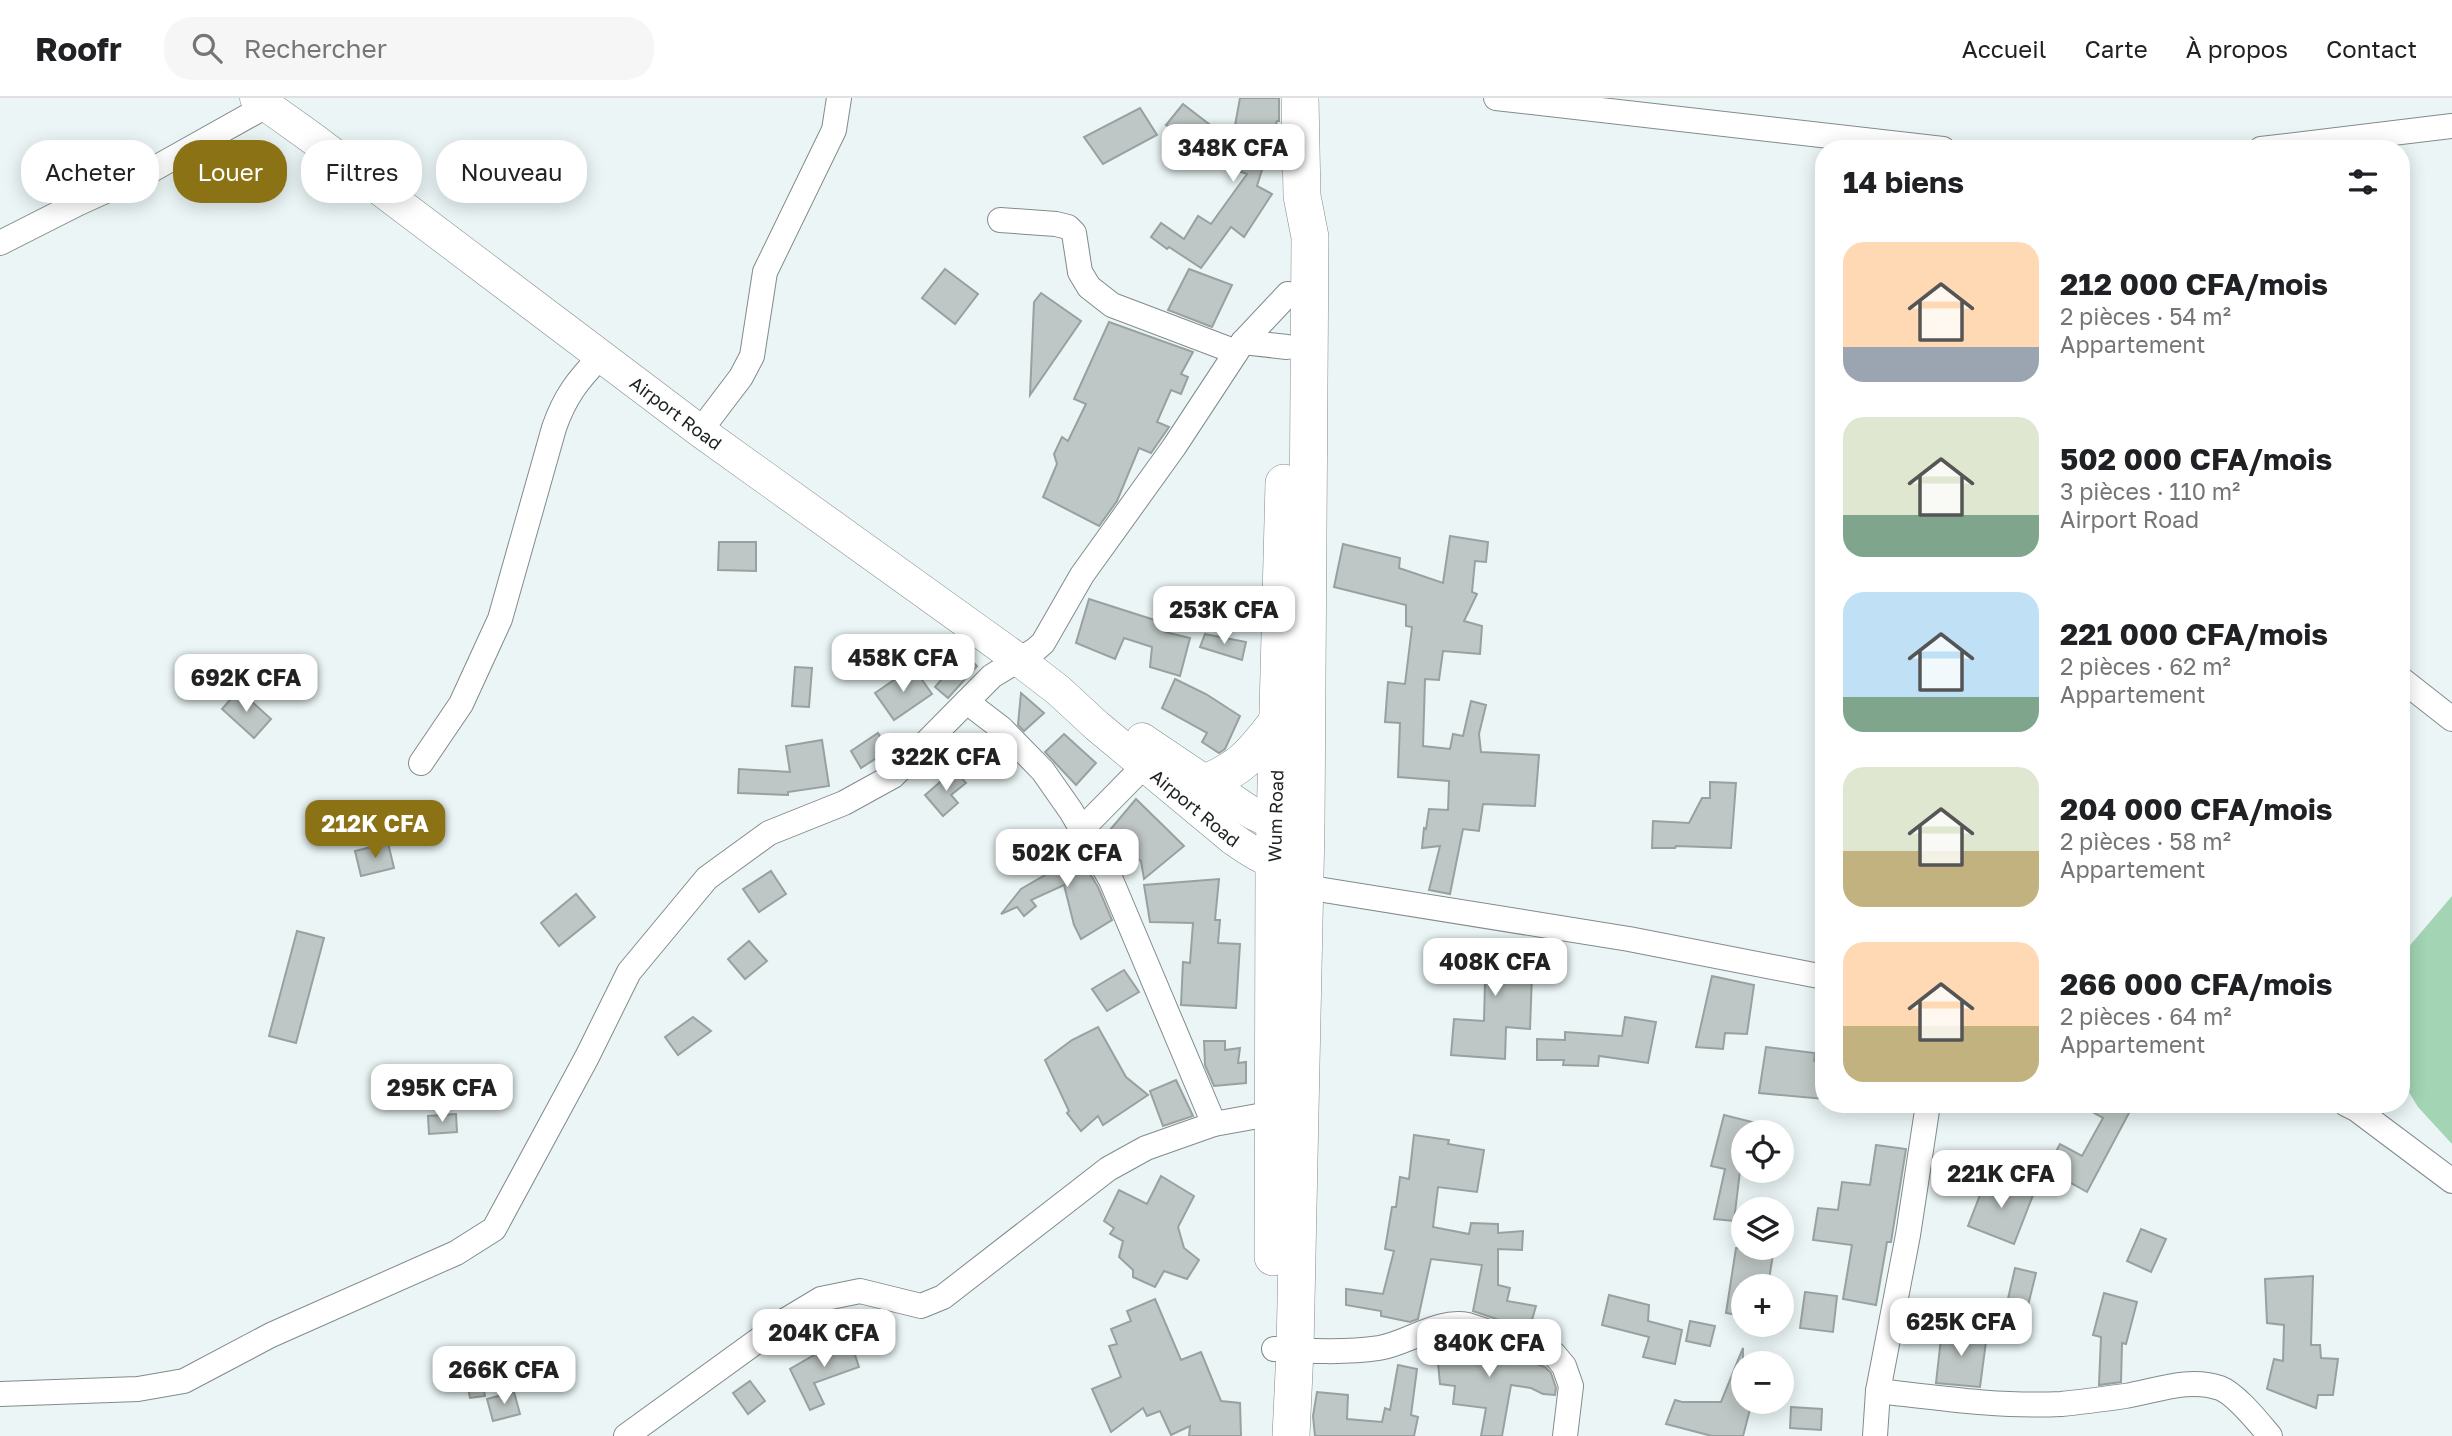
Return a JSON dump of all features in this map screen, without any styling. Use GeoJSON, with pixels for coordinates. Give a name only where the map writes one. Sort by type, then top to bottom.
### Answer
{"type":"FeatureCollection","features":[{"type":"Feature","properties":{"kind":"highway","name":"Wum Road"},"geometry":{"type":"LineString","coordinates":[[1291,826],[1310,237],[1302,196],[1300,98]]}},
{"type":"Feature","properties":{"kind":"highway","name":"Wum Road"},"geometry":{"type":"LineString","coordinates":[[1291,1436],[1285,1350],[1286,1111],[1295,872],[1278,721],[1289,237],[1302,196]]}},
{"type":"Feature","properties":{"kind":"highway"},"geometry":{"type":"LineString","coordinates":[[1205,783],[1228,774],[1246,760],[1278,721]]}},
{"type":"Feature","properties":{"kind":"highway","name":"Wum Road"},"geometry":{"type":"LineString","coordinates":[[1275,1436],[1285,1350]]}},
{"type":"Feature","properties":{"kind":"main road","name":"Airport Road"},"geometry":{"type":"LineString","coordinates":[[261,102],[313,138],[700,431],[1019,660],[1233,839],[1254,853],[1295,872]]}},
{"type":"Feature","properties":{"kind":"main road","name":"Airport Road"},"geometry":{"type":"LineString","coordinates":[[1097,726],[1143,740],[1252,813],[1291,826]]}},
{"type":"Feature","properties":{"kind":"street"},"geometry":{"type":"LineString","coordinates":[[1496,98],[1864,140]]}},
{"type":"Feature","properties":{"kind":"street"},"geometry":{"type":"LineString","coordinates":[[0,243],[150,171],[261,102]]}},
{"type":"Feature","properties":{"kind":"street"},"geometry":{"type":"LineString","coordinates":[[700,431],[741,377],[752,356],[765,272],[834,130],[836,103]]}},
{"type":"Feature","properties":{"kind":"street"},"geometry":{"type":"LineString","coordinates":[[2336,140],[2452,126]]}},
{"type":"Feature","properties":{"kind":"street"},"geometry":{"type":"LineString","coordinates":[[1000,220],[1068,227],[1074,233],[1080,272],[1089,287],[1112,304],[1240,347],[1287,347]]}},
{"type":"Feature","properties":{"kind":"street"},"geometry":{"type":"LineString","coordinates":[[0,1394],[138,1389],[184,1381],[271,1335],[456,1253],[494,1229],[587,1057],[629,972],[707,878],[769,833],[844,803],[893,776],[992,676],[1042,643],[1082,575],[1174,447],[1240,347],[1288,294]]}},
{"type":"Feature","properties":{"kind":"street"},"geometry":{"type":"LineString","coordinates":[[421,763],[461,704],[500,619],[563,402],[601,356]]}},
{"type":"Feature","properties":{"kind":"street"},"geometry":{"type":"LineString","coordinates":[[2410,686],[2452,719]]}},
{"type":"Feature","properties":{"kind":"street"},"geometry":{"type":"LineString","coordinates":[[967,702],[1001,728],[1042,771],[1082,829],[1111,880],[1214,1124]]}},
{"type":"Feature","properties":{"kind":"street"},"geometry":{"type":"LineString","coordinates":[[1082,829],[1145,765]]}},
{"type":"Feature","properties":{"kind":"street"},"geometry":{"type":"LineString","coordinates":[[1295,872],[1815,975]]}},
{"type":"Feature","properties":{"kind":"street"},"geometry":{"type":"LineString","coordinates":[[626,1436],[786,1320],[821,1298],[860,1291],[921,1306],[943,1297],[1108,1168],[1146,1148],[1214,1124],[1286,1111]]}},
{"type":"Feature","properties":{"kind":"street"},"geometry":{"type":"LineString","coordinates":[[1875,1436],[1878,1391],[1908,1235],[1927,1113]]}},
{"type":"Feature","properties":{"kind":"street"},"geometry":{"type":"LineString","coordinates":[[2361,1113],[2452,1181]]}},
{"type":"Feature","properties":{"kind":"street"},"geometry":{"type":"LineString","coordinates":[[1285,1350],[1378,1348],[1399,1343],[1444,1325],[1468,1325],[1554,1354],[1564,1366],[1571,1386],[1565,1436]]}},
{"type":"Feature","properties":{"kind":"street"},"geometry":{"type":"LineString","coordinates":[[1878,1391],[2001,1405],[2050,1404],[2126,1396],[2177,1385],[2201,1384],[2223,1389],[2253,1416],[2270,1436]]}},
{"type":"Feature","properties":{"kind":"green space"},"geometry":{"type":"Polygon","coordinates":[[[2452,896],[2452,1144],[2418,1107],[2410,1094],[2410,945],[2452,896]]]}},
{"type":"Feature","properties":{"kind":"building"},"geometry":{"type":"Polygon","coordinates":[[[1240,98],[1279,98],[1279,121],[1257,186],[1272,194],[1244,237],[1231,227],[1201,268],[1151,237],[1161,223],[1184,239],[1198,216],[1211,224],[1247,174],[1225,166],[1240,98]]]}},
{"type":"Feature","properties":{"kind":"building"},"geometry":{"type":"Polygon","coordinates":[[[1183,104],[1218,131],[1203,150],[1166,125],[1183,104]]]}},
{"type":"Feature","properties":{"kind":"building"},"geometry":{"type":"Polygon","coordinates":[[[1140,108],[1157,135],[1103,164],[1084,137],[1140,108]]]}},
{"type":"Feature","properties":{"kind":"building"},"geometry":{"type":"Polygon","coordinates":[[[945,269],[978,294],[955,324],[922,298],[945,269]]]}},
{"type":"Feature","properties":{"kind":"building"},"geometry":{"type":"Polygon","coordinates":[[[1189,269],[1232,285],[1212,327],[1168,310],[1189,269]]]}},
{"type":"Feature","properties":{"kind":"building"},"geometry":{"type":"Polygon","coordinates":[[[1041,293],[1081,321],[1030,395],[1034,302],[1041,293]]]}},
{"type":"Feature","properties":{"kind":"building"},"geometry":{"type":"Polygon","coordinates":[[[1109,322],[1193,352],[1181,374],[1188,377],[1181,394],[1171,390],[1157,422],[1169,427],[1151,453],[1139,448],[1117,501],[1099,526],[1043,497],[1057,464],[1054,454],[1062,437],[1068,441],[1086,404],[1074,399],[1109,322]]]}},
{"type":"Feature","properties":{"kind":"building"},"geometry":{"type":"Polygon","coordinates":[[[1450,536],[1488,542],[1486,562],[1475,561],[1472,592],[1477,594],[1464,621],[1482,626],[1480,654],[1443,651],[1439,680],[1425,679],[1423,746],[1450,749],[1453,734],[1463,736],[1471,701],[1486,705],[1479,734],[1481,752],[1539,755],[1535,806],[1483,804],[1479,831],[1463,829],[1450,894],[1429,890],[1440,846],[1422,848],[1429,809],[1448,810],[1449,781],[1398,777],[1400,723],[1385,722],[1388,682],[1405,684],[1412,627],[1406,626],[1406,605],[1334,587],[1343,544],[1400,558],[1399,568],[1443,583],[1450,536]]]}},
{"type":"Feature","properties":{"kind":"building"},"geometry":{"type":"Polygon","coordinates":[[[719,542],[756,542],[756,571],[718,570],[719,542]]]}},
{"type":"Feature","properties":{"kind":"building"},"geometry":{"type":"Polygon","coordinates":[[[1089,599],[1167,624],[1165,632],[1190,638],[1180,676],[1150,667],[1152,647],[1124,638],[1115,659],[1076,643],[1089,599]]]}},
{"type":"Feature","properties":{"kind":"building"},"geometry":{"type":"Polygon","coordinates":[[[1205,634],[1246,642],[1242,660],[1200,647],[1205,634]]]}},
{"type":"Feature","properties":{"kind":"building"},"geometry":{"type":"Polygon","coordinates":[[[964,654],[977,666],[948,698],[935,687],[964,654]]]}},
{"type":"Feature","properties":{"kind":"building"},"geometry":{"type":"Polygon","coordinates":[[[795,667],[812,668],[809,707],[792,706],[795,667]]]}},
{"type":"Feature","properties":{"kind":"building"},"geometry":{"type":"Polygon","coordinates":[[[913,667],[932,694],[894,720],[875,693],[913,667]]]}},
{"type":"Feature","properties":{"kind":"building"},"geometry":{"type":"Polygon","coordinates":[[[1175,679],[1206,694],[1240,716],[1225,749],[1219,753],[1202,742],[1207,733],[1162,708],[1175,679]]]}},
{"type":"Feature","properties":{"kind":"building"},"geometry":{"type":"Polygon","coordinates":[[[239,690],[271,719],[254,738],[222,709],[239,690]]]}},
{"type":"Feature","properties":{"kind":"building"},"geometry":{"type":"Polygon","coordinates":[[[1021,693],[1044,713],[1024,731],[1018,725],[1021,693]]]}},
{"type":"Feature","properties":{"kind":"building"},"geometry":{"type":"Polygon","coordinates":[[[878,733],[889,750],[861,768],[851,751],[878,733]]]}},
{"type":"Feature","properties":{"kind":"building"},"geometry":{"type":"Polygon","coordinates":[[[1064,734],[1096,763],[1076,785],[1045,752],[1064,734]]]}},
{"type":"Feature","properties":{"kind":"building"},"geometry":{"type":"Polygon","coordinates":[[[822,740],[829,786],[788,792],[788,795],[738,793],[739,769],[790,772],[786,746],[822,740]]]}},
{"type":"Feature","properties":{"kind":"building"},"geometry":{"type":"Polygon","coordinates":[[[954,770],[966,783],[951,795],[958,803],[943,816],[925,795],[954,770]]]}},
{"type":"Feature","properties":{"kind":"building"},"geometry":{"type":"Polygon","coordinates":[[[1710,782],[1736,783],[1731,848],[1652,848],[1653,821],[1689,823],[1702,798],[1710,798],[1710,782]]]}},
{"type":"Feature","properties":{"kind":"building"},"geometry":{"type":"Polygon","coordinates":[[[1136,799],[1184,846],[1144,879],[1141,861],[1104,837],[1136,799]]]}},
{"type":"Feature","properties":{"kind":"building"},"geometry":{"type":"Polygon","coordinates":[[[1064,831],[1098,887],[1112,920],[1081,939],[1074,925],[1064,885],[1031,900],[1036,906],[1024,916],[1017,907],[1001,914],[1021,889],[1050,872],[1043,859],[1064,831]]]}},
{"type":"Feature","properties":{"kind":"building"},"geometry":{"type":"Polygon","coordinates":[[[388,843],[394,868],[361,876],[355,851],[388,843]]]}},
{"type":"Feature","properties":{"kind":"building"},"geometry":{"type":"Polygon","coordinates":[[[771,871],[786,894],[759,912],[743,889],[771,871]]]}},
{"type":"Feature","properties":{"kind":"building"},"geometry":{"type":"Polygon","coordinates":[[[1219,879],[1215,920],[1220,920],[1218,943],[1240,944],[1236,1008],[1181,1005],[1183,962],[1190,963],[1193,923],[1150,922],[1144,885],[1219,879]]]}},
{"type":"Feature","properties":{"kind":"building"},"geometry":{"type":"Polygon","coordinates":[[[576,894],[595,917],[559,946],[541,923],[576,894]]]}},
{"type":"Feature","properties":{"kind":"building"},"geometry":{"type":"Polygon","coordinates":[[[297,931],[324,938],[296,1043],[269,1036],[297,931]]]}},
{"type":"Feature","properties":{"kind":"building"},"geometry":{"type":"Polygon","coordinates":[[[749,941],[767,961],[745,979],[728,959],[749,941]]]}},
{"type":"Feature","properties":{"kind":"building"},"geometry":{"type":"Polygon","coordinates":[[[1461,944],[1533,947],[1530,1029],[1506,1027],[1505,1059],[1451,1055],[1454,1019],[1484,1021],[1485,983],[1458,981],[1461,944]]]}},
{"type":"Feature","properties":{"kind":"building"},"geometry":{"type":"Polygon","coordinates":[[[1124,970],[1139,992],[1107,1011],[1092,989],[1124,970]]]}},
{"type":"Feature","properties":{"kind":"building"},"geometry":{"type":"Polygon","coordinates":[[[1712,976],[1754,985],[1747,1034],[1725,1033],[1723,1049],[1696,1047],[1712,976]]]}},
{"type":"Feature","properties":{"kind":"building"},"geometry":{"type":"Polygon","coordinates":[[[693,1017],[711,1031],[678,1055],[665,1037],[693,1017]]]}},
{"type":"Feature","properties":{"kind":"building"},"geometry":{"type":"Polygon","coordinates":[[[1625,1017],[1656,1022],[1648,1063],[1599,1056],[1598,1066],[1563,1065],[1564,1060],[1537,1060],[1537,1039],[1565,1040],[1565,1032],[1622,1036],[1625,1017]]]}},
{"type":"Feature","properties":{"kind":"building"},"geometry":{"type":"Polygon","coordinates":[[[1098,1027],[1126,1077],[1148,1095],[1103,1125],[1098,1116],[1081,1131],[1067,1113],[1069,1111],[1045,1060],[1072,1040],[1098,1027]]]}},
{"type":"Feature","properties":{"kind":"building"},"geometry":{"type":"Polygon","coordinates":[[[1204,1041],[1225,1041],[1225,1050],[1240,1048],[1238,1063],[1246,1062],[1246,1083],[1214,1086],[1205,1065],[1204,1041]]]}},
{"type":"Feature","properties":{"kind":"building"},"geometry":{"type":"Polygon","coordinates":[[[1766,1047],[1815,1053],[1815,1098],[1759,1093],[1766,1047]]]}},
{"type":"Feature","properties":{"kind":"building"},"geometry":{"type":"Polygon","coordinates":[[[1176,1080],[1193,1116],[1163,1126],[1150,1091],[1176,1080]]]}},
{"type":"Feature","properties":{"kind":"building"},"geometry":{"type":"Polygon","coordinates":[[[2094,1113],[2129,1113],[2087,1192],[2046,1169],[2060,1144],[2082,1156],[2103,1118],[2094,1113]]]}},
{"type":"Feature","properties":{"kind":"building"},"geometry":{"type":"Polygon","coordinates":[[[456,1114],[457,1132],[429,1134],[428,1116],[456,1114]]]}},
{"type":"Feature","properties":{"kind":"building"},"geometry":{"type":"Polygon","coordinates":[[[1724,1115],[1744,1120],[1731,1120],[1731,1183],[1739,1183],[1737,1197],[1731,1197],[1731,1221],[1714,1219],[1725,1169],[1711,1166],[1724,1115]]]}},
{"type":"Feature","properties":{"kind":"building"},"geometry":{"type":"Polygon","coordinates":[[[1414,1135],[1449,1140],[1448,1144],[1484,1150],[1477,1192],[1438,1187],[1433,1227],[1469,1234],[1471,1223],[1498,1224],[1498,1233],[1523,1231],[1522,1250],[1498,1249],[1498,1285],[1510,1288],[1507,1301],[1536,1306],[1529,1330],[1473,1311],[1482,1265],[1431,1259],[1418,1319],[1410,1322],[1381,1316],[1381,1311],[1346,1305],[1346,1289],[1383,1294],[1394,1251],[1385,1249],[1392,1207],[1396,1207],[1400,1177],[1409,1179],[1414,1135]]]}},
{"type":"Feature","properties":{"kind":"building"},"geometry":{"type":"Polygon","coordinates":[[[1876,1145],[1906,1149],[1891,1242],[1887,1242],[1876,1305],[1843,1299],[1852,1245],[1813,1240],[1818,1208],[1838,1210],[1842,1182],[1870,1185],[1876,1145]]]}},
{"type":"Feature","properties":{"kind":"building"},"geometry":{"type":"Polygon","coordinates":[[[1161,1176],[1194,1196],[1178,1227],[1184,1248],[1199,1260],[1187,1279],[1164,1271],[1155,1287],[1133,1277],[1133,1270],[1119,1257],[1123,1241],[1110,1234],[1114,1228],[1104,1221],[1119,1190],[1147,1204],[1161,1176]]]}},
{"type":"Feature","properties":{"kind":"building"},"geometry":{"type":"Polygon","coordinates":[[[1987,1177],[2033,1195],[2014,1244],[1968,1226],[1987,1177]]]}},
{"type":"Feature","properties":{"kind":"building"},"geometry":{"type":"Polygon","coordinates":[[[2141,1229],[2166,1239],[2151,1272],[2127,1261],[2141,1229]]]}},
{"type":"Feature","properties":{"kind":"building"},"geometry":{"type":"Polygon","coordinates":[[[1734,1260],[1772,1260],[1770,1274],[1732,1274],[1734,1260]]]}},
{"type":"Feature","properties":{"kind":"building"},"geometry":{"type":"Polygon","coordinates":[[[2015,1268],[2036,1273],[2022,1330],[2002,1325],[2015,1268]]]}},
{"type":"Feature","properties":{"kind":"building"},"geometry":{"type":"Polygon","coordinates":[[[2313,1276],[2311,1345],[2320,1345],[2321,1358],[2338,1359],[2333,1395],[2318,1395],[2316,1408],[2267,1389],[2274,1359],[2283,1361],[2284,1325],[2267,1323],[2265,1279],[2313,1276]]]}},
{"type":"Feature","properties":{"kind":"building"},"geometry":{"type":"Polygon","coordinates":[[[1731,1280],[1731,1314],[1726,1313],[1731,1280]]]}},
{"type":"Feature","properties":{"kind":"building"},"geometry":{"type":"Polygon","coordinates":[[[1805,1292],[1837,1296],[1833,1332],[1800,1328],[1805,1292]]]}},
{"type":"Feature","properties":{"kind":"building"},"geometry":{"type":"Polygon","coordinates":[[[2104,1293],[2137,1302],[2126,1344],[2122,1343],[2121,1382],[2099,1385],[2101,1337],[2093,1335],[2104,1293]]]}},
{"type":"Feature","properties":{"kind":"building"},"geometry":{"type":"Polygon","coordinates":[[[1609,1295],[1649,1305],[1648,1321],[1682,1330],[1675,1364],[1643,1357],[1649,1337],[1602,1325],[1609,1295]]]}},
{"type":"Feature","properties":{"kind":"building"},"geometry":{"type":"Polygon","coordinates":[[[1155,1299],[1181,1360],[1201,1352],[1221,1401],[1240,1403],[1241,1436],[1189,1436],[1190,1426],[1171,1435],[1160,1411],[1147,1416],[1143,1408],[1111,1432],[1092,1389],[1121,1377],[1109,1346],[1117,1344],[1111,1329],[1131,1321],[1127,1311],[1155,1299]]]}},
{"type":"Feature","properties":{"kind":"building"},"geometry":{"type":"Polygon","coordinates":[[[1690,1321],[1715,1326],[1710,1346],[1686,1341],[1690,1321]]]}},
{"type":"Feature","properties":{"kind":"building"},"geometry":{"type":"Polygon","coordinates":[[[1942,1329],[1987,1334],[1980,1387],[1936,1383],[1942,1329]]]}},
{"type":"Feature","properties":{"kind":"building"},"geometry":{"type":"Polygon","coordinates":[[[849,1337],[859,1367],[814,1383],[824,1404],[810,1410],[790,1369],[814,1355],[812,1350],[849,1337]]]}},
{"type":"Feature","properties":{"kind":"building"},"geometry":{"type":"Polygon","coordinates":[[[1457,1339],[1545,1367],[1551,1373],[1556,1388],[1555,1395],[1511,1385],[1502,1436],[1481,1436],[1486,1408],[1453,1404],[1455,1386],[1440,1384],[1438,1363],[1444,1341],[1457,1339]]]}},
{"type":"Feature","properties":{"kind":"building"},"geometry":{"type":"Polygon","coordinates":[[[1398,1365],[1417,1369],[1411,1415],[1418,1417],[1414,1436],[1315,1436],[1313,1416],[1317,1392],[1348,1395],[1347,1419],[1382,1422],[1385,1408],[1390,1410],[1398,1365]]]}},
{"type":"Feature","properties":{"kind":"building"},"geometry":{"type":"Polygon","coordinates":[[[480,1370],[485,1396],[470,1398],[465,1373],[480,1370]]]}},
{"type":"Feature","properties":{"kind":"building"},"geometry":{"type":"Polygon","coordinates":[[[1731,1377],[1731,1414],[1749,1414],[1743,1436],[1712,1436],[1666,1424],[1675,1400],[1721,1402],[1731,1377]]]}},
{"type":"Feature","properties":{"kind":"building"},"geometry":{"type":"Polygon","coordinates":[[[750,1381],[765,1401],[748,1414],[733,1393],[750,1381]]]}},
{"type":"Feature","properties":{"kind":"building"},"geometry":{"type":"Polygon","coordinates":[[[514,1392],[520,1414],[493,1421],[487,1399],[514,1392]]]}},
{"type":"Feature","properties":{"kind":"building"},"geometry":{"type":"Polygon","coordinates":[[[1794,1407],[1822,1409],[1821,1430],[1790,1428],[1794,1407]]]}}]}
